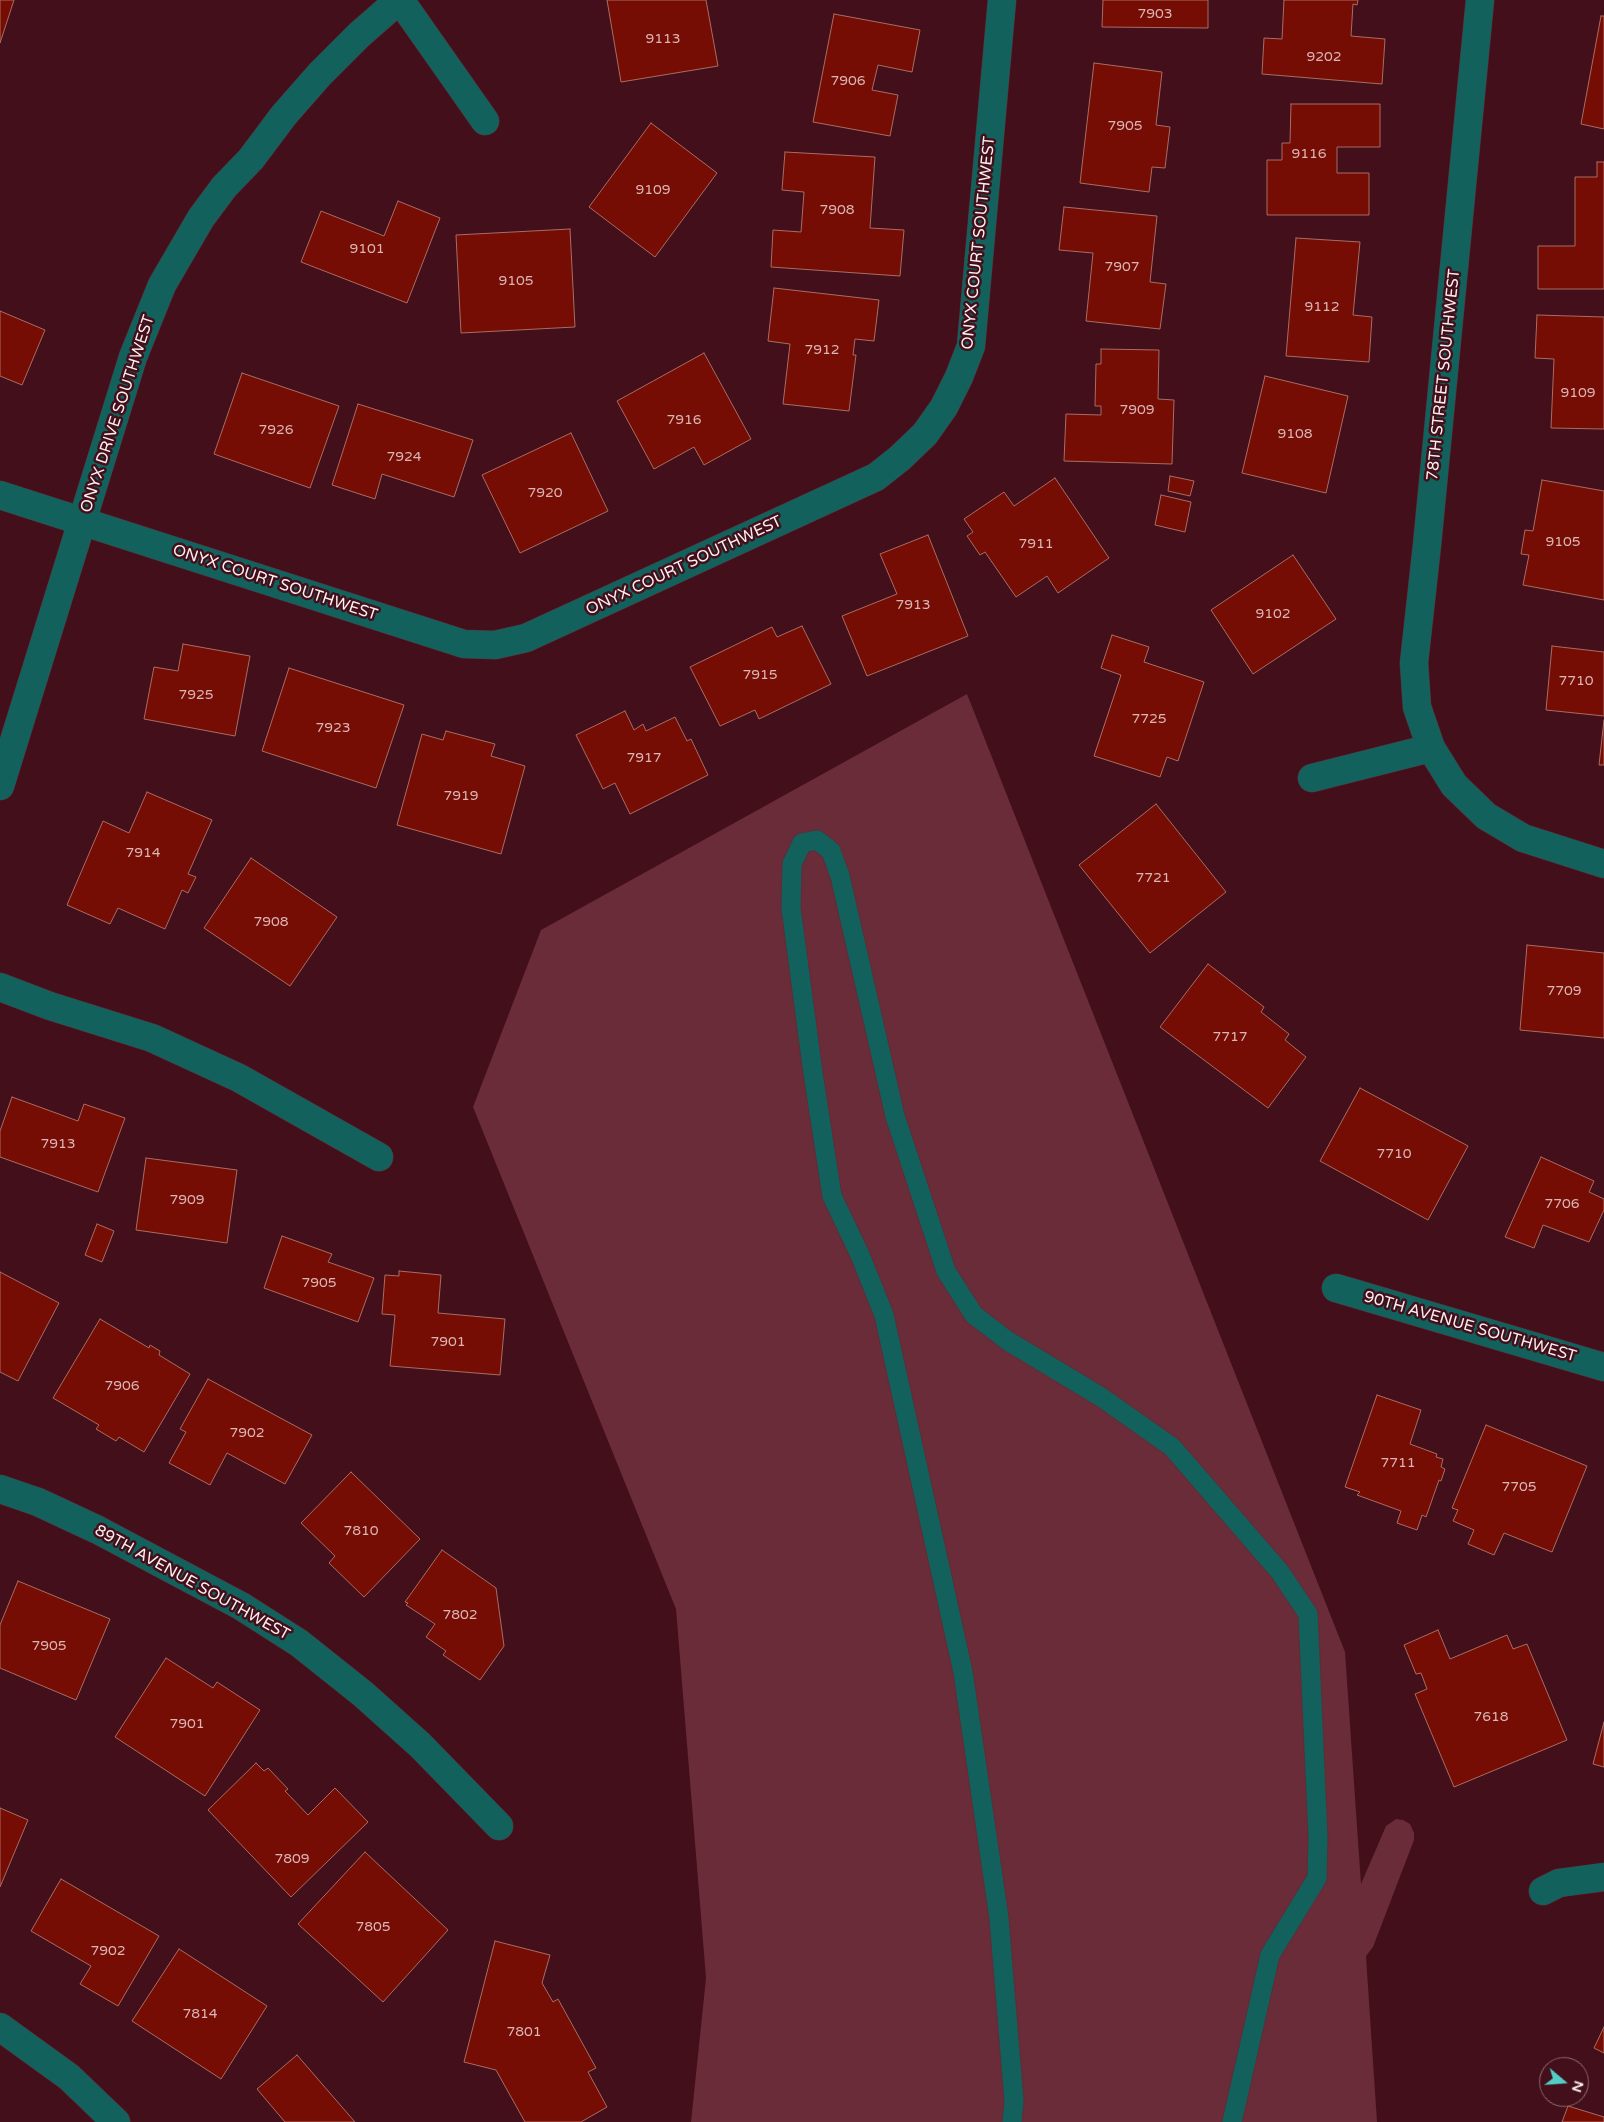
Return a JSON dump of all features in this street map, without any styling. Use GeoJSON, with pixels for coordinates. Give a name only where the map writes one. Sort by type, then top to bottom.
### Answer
{"type":"FeatureCollection","features":[{"type":"Feature","properties":{"kind":"street"},"geometry":{"type":"LineString","coordinates":[[400,0],[486,120]]}},
{"type":"Feature","properties":{"kind":"street","name":"ONYX DRIVE SOUTHWEST"},"geometry":{"type":"LineString","coordinates":[[0,786],[133,357],[162,285],[201,218],[224,187],[250,159],[284,115],[320,74],[359,35],[400,0]]}},
{"type":"Feature","properties":{"kind":"street","name":"ONYX COURT SOUTHWEST"},"geometry":{"type":"LineString","coordinates":[[0,495],[464,644],[495,645],[526,638],[876,477],[900,458],[925,434],[944,407],[959,377],[971,346],[1002,0]]}},
{"type":"Feature","properties":{"kind":"street","name":"78TH STREET SOUTHWEST"},"geometry":{"type":"LineString","coordinates":[[1480,0],[1414,663],[1417,706],[1431,748],[1454,785],[1486,816],[1523,838],[1604,864]]}},
{"type":"Feature","properties":{"kind":"street"},"geometry":{"type":"LineString","coordinates":[[1312,778],[1431,748]]}},
{"type":"Feature","properties":{"kind":"street"},"geometry":{"type":"LineString","coordinates":[[0,987],[50,1006],[152,1038],[170,1046],[239,1078],[378,1158]]}},
{"type":"Feature","properties":{"kind":"street","name":"90TH AVENUE SOUTHWEST"},"geometry":{"type":"LineString","coordinates":[[1336,1288],[1604,1367]]}},
{"type":"Feature","properties":{"kind":"street","name":"89TH AVENUE SOUTHWEST"},"geometry":{"type":"LineString","coordinates":[[0,1488],[38,1502],[98,1530],[241,1606],[299,1643],[362,1694],[420,1745],[499,1826]]}},
{"type":"Feature","properties":{"kind":"street"},"geometry":{"type":"LineString","coordinates":[[1543,1891],[1559,1883],[1604,1877]]}},
{"type":"Feature","properties":{"kind":"street"},"geometry":{"type":"LineString","coordinates":[[0,2027],[69,2077],[116,2122]]}},
{"type":"Feature","properties":{"kind":"lane"},"geometry":{"type":"LineString","coordinates":[[1012,2122],[1014,2101],[999,1918],[963,1672],[884,1315],[860,1255],[832,1196],[813,1073],[791,908],[792,864],[802,843],[817,840],[831,851],[840,876],[895,1116],[946,1271],[974,1315],[1008,1341],[1101,1397],[1172,1447],[1280,1572],[1308,1614],[1318,1837],[1316,1878],[1270,1955],[1232,2122]]}},
{"type":"Feature","properties":{"kind":"shaded area"},"geometry":{"type":"Polygon","coordinates":[[[967,694],[1345,1652],[1361,1884],[1386,1826],[1396,1819],[1403,1820],[1410,1824],[1414,1833],[1414,1840],[1373,1947],[1366,1956],[1377,2122],[691,2122],[706,1978],[676,1609],[473,1107],[541,930],[967,694]]]}},
{"type":"Feature","properties":{"kind":"building"},"geometry":{"type":"Polygon","coordinates":[[[0,0],[14,0],[0,43],[0,0]]]}},
{"type":"Feature","properties":{"kind":"building"},"geometry":{"type":"Polygon","coordinates":[[[607,0],[706,0],[718,66],[621,82],[607,0]]]}},
{"type":"Feature","properties":{"kind":"building"},"geometry":{"type":"Polygon","coordinates":[[[1103,0],[1208,0],[1208,28],[1102,27],[1103,0]]]}},
{"type":"Feature","properties":{"kind":"building"},"geometry":{"type":"Polygon","coordinates":[[[1284,0],[1358,0],[1357,5],[1353,4],[1351,36],[1385,39],[1382,84],[1262,74],[1264,38],[1282,39],[1284,0]]]}},
{"type":"Feature","properties":{"kind":"building"},"geometry":{"type":"Polygon","coordinates":[[[834,14],[920,30],[912,72],[878,65],[872,90],[898,95],[890,136],[813,122],[834,14]]]}},
{"type":"Feature","properties":{"kind":"building"},"geometry":{"type":"Polygon","coordinates":[[[1601,16],[1604,16],[1604,129],[1581,124],[1601,16]]]}},
{"type":"Feature","properties":{"kind":"building"},"geometry":{"type":"Polygon","coordinates":[[[1094,63],[1162,72],[1156,125],[1170,127],[1165,168],[1152,167],[1149,192],[1080,183],[1094,63]]]}},
{"type":"Feature","properties":{"kind":"building"},"geometry":{"type":"Polygon","coordinates":[[[1291,104],[1380,104],[1380,147],[1337,147],[1337,173],[1369,173],[1369,215],[1267,215],[1267,160],[1282,160],[1282,143],[1290,143],[1291,104]]]}},
{"type":"Feature","properties":{"kind":"building"},"geometry":{"type":"Polygon","coordinates":[[[651,123],[717,173],[655,257],[589,207],[651,123]]]}},
{"type":"Feature","properties":{"kind":"building"},"geometry":{"type":"Polygon","coordinates":[[[785,152],[875,157],[870,228],[904,230],[900,276],[771,267],[773,230],[801,232],[804,192],[782,190],[785,152]]]}},
{"type":"Feature","properties":{"kind":"building"},"geometry":{"type":"Polygon","coordinates":[[[1597,162],[1604,162],[1604,289],[1538,289],[1538,246],[1575,246],[1575,177],[1597,177],[1597,162]]]}},
{"type":"Feature","properties":{"kind":"building"},"geometry":{"type":"Polygon","coordinates":[[[398,201],[440,218],[407,303],[301,262],[321,211],[384,236],[398,201]]]}},
{"type":"Feature","properties":{"kind":"building"},"geometry":{"type":"Polygon","coordinates":[[[1064,207],[1157,216],[1150,282],[1166,284],[1160,329],[1086,321],[1093,253],[1059,250],[1064,207]]]}},
{"type":"Feature","properties":{"kind":"building"},"geometry":{"type":"Polygon","coordinates":[[[570,229],[575,327],[461,333],[456,235],[570,229]]]}},
{"type":"Feature","properties":{"kind":"building"},"geometry":{"type":"Polygon","coordinates":[[[1296,238],[1360,242],[1353,315],[1372,317],[1369,362],[1286,356],[1296,238]]]}},
{"type":"Feature","properties":{"kind":"building"},"geometry":{"type":"Polygon","coordinates":[[[774,288],[879,300],[874,341],[855,339],[853,355],[856,355],[849,411],[783,404],[790,344],[768,341],[774,288]]]}},
{"type":"Feature","properties":{"kind":"building"},"geometry":{"type":"Polygon","coordinates":[[[0,311],[45,330],[22,385],[0,376],[0,311]]]}},
{"type":"Feature","properties":{"kind":"building"},"geometry":{"type":"Polygon","coordinates":[[[1537,315],[1604,317],[1604,429],[1551,428],[1554,359],[1535,358],[1537,315]]]}},
{"type":"Feature","properties":{"kind":"building"},"geometry":{"type":"Polygon","coordinates":[[[1101,349],[1159,350],[1158,399],[1174,400],[1172,464],[1064,461],[1066,414],[1101,415],[1101,406],[1095,406],[1096,364],[1101,364],[1101,349]]]}},
{"type":"Feature","properties":{"kind":"building"},"geometry":{"type":"Polygon","coordinates":[[[704,353],[751,439],[704,465],[694,447],[654,469],[617,401],[704,353]]]}},
{"type":"Feature","properties":{"kind":"building"},"geometry":{"type":"Polygon","coordinates":[[[242,373],[339,406],[310,488],[214,454],[242,373]]]}},
{"type":"Feature","properties":{"kind":"building"},"geometry":{"type":"Polygon","coordinates":[[[1265,376],[1348,396],[1326,493],[1242,473],[1265,376]]]}},
{"type":"Feature","properties":{"kind":"building"},"geometry":{"type":"Polygon","coordinates":[[[358,404],[473,440],[454,497],[382,474],[375,499],[332,485],[358,404]]]}},
{"type":"Feature","properties":{"kind":"building"},"geometry":{"type":"Polygon","coordinates":[[[571,433],[608,511],[520,553],[482,475],[571,433]]]}},
{"type":"Feature","properties":{"kind":"building"},"geometry":{"type":"Polygon","coordinates":[[[1170,476],[1194,481],[1190,496],[1168,491],[1170,476]]]}},
{"type":"Feature","properties":{"kind":"building"},"geometry":{"type":"Polygon","coordinates":[[[1055,478],[1109,558],[1058,593],[1047,576],[1016,597],[985,552],[980,555],[967,536],[973,532],[964,519],[1004,492],[1014,506],[1055,478]]]}},
{"type":"Feature","properties":{"kind":"building"},"geometry":{"type":"Polygon","coordinates":[[[1542,480],[1604,491],[1604,600],[1523,585],[1529,555],[1521,554],[1525,530],[1533,531],[1542,480]]]}},
{"type":"Feature","properties":{"kind":"building"},"geometry":{"type":"Polygon","coordinates":[[[1161,495],[1191,502],[1185,532],[1155,525],[1161,495]]]}},
{"type":"Feature","properties":{"kind":"building"},"geometry":{"type":"Polygon","coordinates":[[[928,535],[968,636],[867,676],[842,616],[897,594],[880,554],[928,535]]]}},
{"type":"Feature","properties":{"kind":"building"},"geometry":{"type":"Polygon","coordinates":[[[1293,555],[1336,619],[1253,674],[1211,610],[1293,555]]]}},
{"type":"Feature","properties":{"kind":"building"},"geometry":{"type":"Polygon","coordinates":[[[802,626],[831,684],[759,719],[755,710],[720,726],[690,667],[772,627],[777,637],[802,626]]]}},
{"type":"Feature","properties":{"kind":"building"},"geometry":{"type":"Polygon","coordinates":[[[1112,635],[1149,647],[1144,662],[1204,682],[1178,761],[1167,757],[1160,777],[1094,756],[1121,675],[1101,668],[1112,635]]]}},
{"type":"Feature","properties":{"kind":"building"},"geometry":{"type":"Polygon","coordinates":[[[183,644],[250,656],[235,736],[144,719],[154,667],[178,671],[183,644]]]}},
{"type":"Feature","properties":{"kind":"building"},"geometry":{"type":"Polygon","coordinates":[[[1552,646],[1604,652],[1604,716],[1546,710],[1552,646]]]}},
{"type":"Feature","properties":{"kind":"building"},"geometry":{"type":"Polygon","coordinates":[[[289,668],[404,705],[376,788],[262,751],[289,668]]]}},
{"type":"Feature","properties":{"kind":"building"},"geometry":{"type":"Polygon","coordinates":[[[625,711],[634,730],[643,724],[646,731],[675,717],[687,741],[691,739],[708,775],[630,814],[615,783],[603,789],[576,735],[625,711]]]}},
{"type":"Feature","properties":{"kind":"building"},"geometry":{"type":"Polygon","coordinates":[[[1604,720],[1604,765],[1599,765],[1604,720]]]}},
{"type":"Feature","properties":{"kind":"building"},"geometry":{"type":"Polygon","coordinates":[[[446,731],[495,744],[491,756],[525,766],[501,854],[397,825],[422,734],[443,740],[446,731]]]}},
{"type":"Feature","properties":{"kind":"building"},"geometry":{"type":"Polygon","coordinates":[[[147,792],[212,820],[188,874],[196,877],[188,893],[182,890],[165,929],[118,908],[110,924],[67,905],[103,821],[129,833],[147,792]]]}},
{"type":"Feature","properties":{"kind":"building"},"geometry":{"type":"Polygon","coordinates":[[[1156,804],[1226,892],[1150,953],[1079,865],[1156,804]]]}},
{"type":"Feature","properties":{"kind":"building"},"geometry":{"type":"Polygon","coordinates":[[[251,858],[337,917],[290,986],[204,928],[251,858]]]}},
{"type":"Feature","properties":{"kind":"building"},"geometry":{"type":"Polygon","coordinates":[[[1527,945],[1604,953],[1604,1038],[1520,1030],[1527,945]]]}},
{"type":"Feature","properties":{"kind":"building"},"geometry":{"type":"Polygon","coordinates":[[[1208,964],[1264,1007],[1261,1012],[1289,1034],[1285,1040],[1306,1057],[1268,1108],[1160,1027],[1208,964]]]}},
{"type":"Feature","properties":{"kind":"building"},"geometry":{"type":"Polygon","coordinates":[[[1360,1088],[1468,1146],[1428,1220],[1320,1161],[1360,1088]]]}},
{"type":"Feature","properties":{"kind":"building"},"geometry":{"type":"Polygon","coordinates":[[[12,1097],[78,1121],[84,1104],[125,1118],[98,1192],[0,1157],[0,1131],[12,1097]]]}},
{"type":"Feature","properties":{"kind":"building"},"geometry":{"type":"Polygon","coordinates":[[[1541,1157],[1594,1181],[1589,1192],[1604,1199],[1604,1210],[1589,1242],[1543,1225],[1534,1248],[1505,1237],[1541,1157]]]}},
{"type":"Feature","properties":{"kind":"building"},"geometry":{"type":"Polygon","coordinates":[[[146,1158],[237,1170],[227,1243],[136,1230],[146,1158]]]}},
{"type":"Feature","properties":{"kind":"building"},"geometry":{"type":"Polygon","coordinates":[[[97,1224],[114,1231],[102,1262],[85,1255],[97,1224]]]}},
{"type":"Feature","properties":{"kind":"building"},"geometry":{"type":"Polygon","coordinates":[[[282,1236],[332,1254],[328,1262],[374,1278],[358,1322],[264,1288],[282,1236]]]}},
{"type":"Feature","properties":{"kind":"building"},"geometry":{"type":"Polygon","coordinates":[[[399,1271],[441,1275],[438,1313],[505,1319],[500,1375],[390,1366],[395,1315],[382,1314],[385,1275],[399,1276],[399,1271]]]}},
{"type":"Feature","properties":{"kind":"building"},"geometry":{"type":"Polygon","coordinates":[[[0,1272],[59,1303],[18,1381],[0,1372],[0,1272]]]}},
{"type":"Feature","properties":{"kind":"building"},"geometry":{"type":"Polygon","coordinates":[[[100,1319],[149,1348],[150,1345],[160,1351],[159,1355],[190,1374],[144,1452],[119,1437],[116,1441],[96,1429],[99,1425],[53,1398],[100,1319]]]}},
{"type":"Feature","properties":{"kind":"building"},"geometry":{"type":"Polygon","coordinates":[[[208,1379],[312,1435],[285,1484],[227,1453],[210,1485],[169,1463],[186,1432],[180,1429],[208,1379]]]}},
{"type":"Feature","properties":{"kind":"building"},"geometry":{"type":"Polygon","coordinates":[[[1377,1395],[1421,1410],[1410,1444],[1437,1454],[1436,1457],[1443,1459],[1441,1467],[1445,1469],[1441,1481],[1439,1480],[1426,1517],[1422,1515],[1417,1530],[1397,1523],[1401,1511],[1357,1495],[1360,1492],[1345,1487],[1377,1395]]]}},
{"type":"Feature","properties":{"kind":"building"},"geometry":{"type":"Polygon","coordinates":[[[1486,1425],[1587,1466],[1552,1552],[1504,1533],[1494,1555],[1468,1544],[1474,1530],[1453,1521],[1458,1510],[1452,1508],[1486,1425]]]}},
{"type":"Feature","properties":{"kind":"building"},"geometry":{"type":"Polygon","coordinates":[[[351,1472],[420,1539],[364,1597],[329,1563],[335,1556],[301,1523],[351,1472]]]}},
{"type":"Feature","properties":{"kind":"building"},"geometry":{"type":"Polygon","coordinates":[[[442,1550],[496,1588],[504,1646],[480,1680],[443,1655],[446,1651],[426,1637],[435,1624],[406,1605],[408,1603],[405,1602],[442,1550]]]}},
{"type":"Feature","properties":{"kind":"building"},"geometry":{"type":"Polygon","coordinates":[[[18,1581],[110,1619],[76,1700],[0,1668],[0,1625],[18,1581]]]}},
{"type":"Feature","properties":{"kind":"building"},"geometry":{"type":"Polygon","coordinates":[[[1438,1630],[1450,1659],[1507,1635],[1513,1649],[1527,1644],[1567,1740],[1454,1787],[1415,1694],[1427,1689],[1421,1673],[1416,1674],[1404,1645],[1438,1630]]]}},
{"type":"Feature","properties":{"kind":"building"},"geometry":{"type":"Polygon","coordinates":[[[166,1658],[213,1688],[217,1682],[260,1710],[205,1796],[115,1737],[166,1658]]]}},
{"type":"Feature","properties":{"kind":"building"},"geometry":{"type":"Polygon","coordinates":[[[1604,1722],[1604,1767],[1593,1764],[1604,1722]]]}},
{"type":"Feature","properties":{"kind":"building"},"geometry":{"type":"Polygon","coordinates":[[[256,1763],[264,1771],[268,1768],[288,1789],[285,1791],[308,1815],[335,1788],[368,1822],[291,1897],[208,1810],[256,1763]]]}},
{"type":"Feature","properties":{"kind":"building"},"geometry":{"type":"Polygon","coordinates":[[[0,1808],[28,1820],[0,1887],[0,1808]]]}},
{"type":"Feature","properties":{"kind":"building"},"geometry":{"type":"Polygon","coordinates":[[[365,1852],[448,1930],[383,2002],[298,1924],[365,1852]]]}},
{"type":"Feature","properties":{"kind":"building"},"geometry":{"type":"Polygon","coordinates":[[[61,1879],[159,1936],[118,2006],[80,1984],[91,1966],[31,1931],[61,1879]]]}},
{"type":"Feature","properties":{"kind":"building"},"geometry":{"type":"Polygon","coordinates":[[[495,1941],[550,1955],[542,1983],[553,2002],[558,1999],[596,2068],[588,2072],[607,2107],[581,2122],[525,2122],[496,2070],[464,2062],[495,1941]]]}},
{"type":"Feature","properties":{"kind":"building"},"geometry":{"type":"Polygon","coordinates":[[[179,1949],[267,2006],[221,2079],[132,2021],[179,1949]]]}},
{"type":"Feature","properties":{"kind":"building"},"geometry":{"type":"Polygon","coordinates":[[[1604,2027],[1604,2053],[1594,2048],[1604,2027]]]}},
{"type":"Feature","properties":{"kind":"building"},"geometry":{"type":"Polygon","coordinates":[[[297,2055],[355,2122],[285,2122],[257,2089],[297,2055]]]}},
{"type":"Feature","properties":{"kind":"building"},"geometry":{"type":"Polygon","coordinates":[[[1568,2107],[1604,2117],[1604,2122],[1562,2122],[1568,2107]]]}}]}
